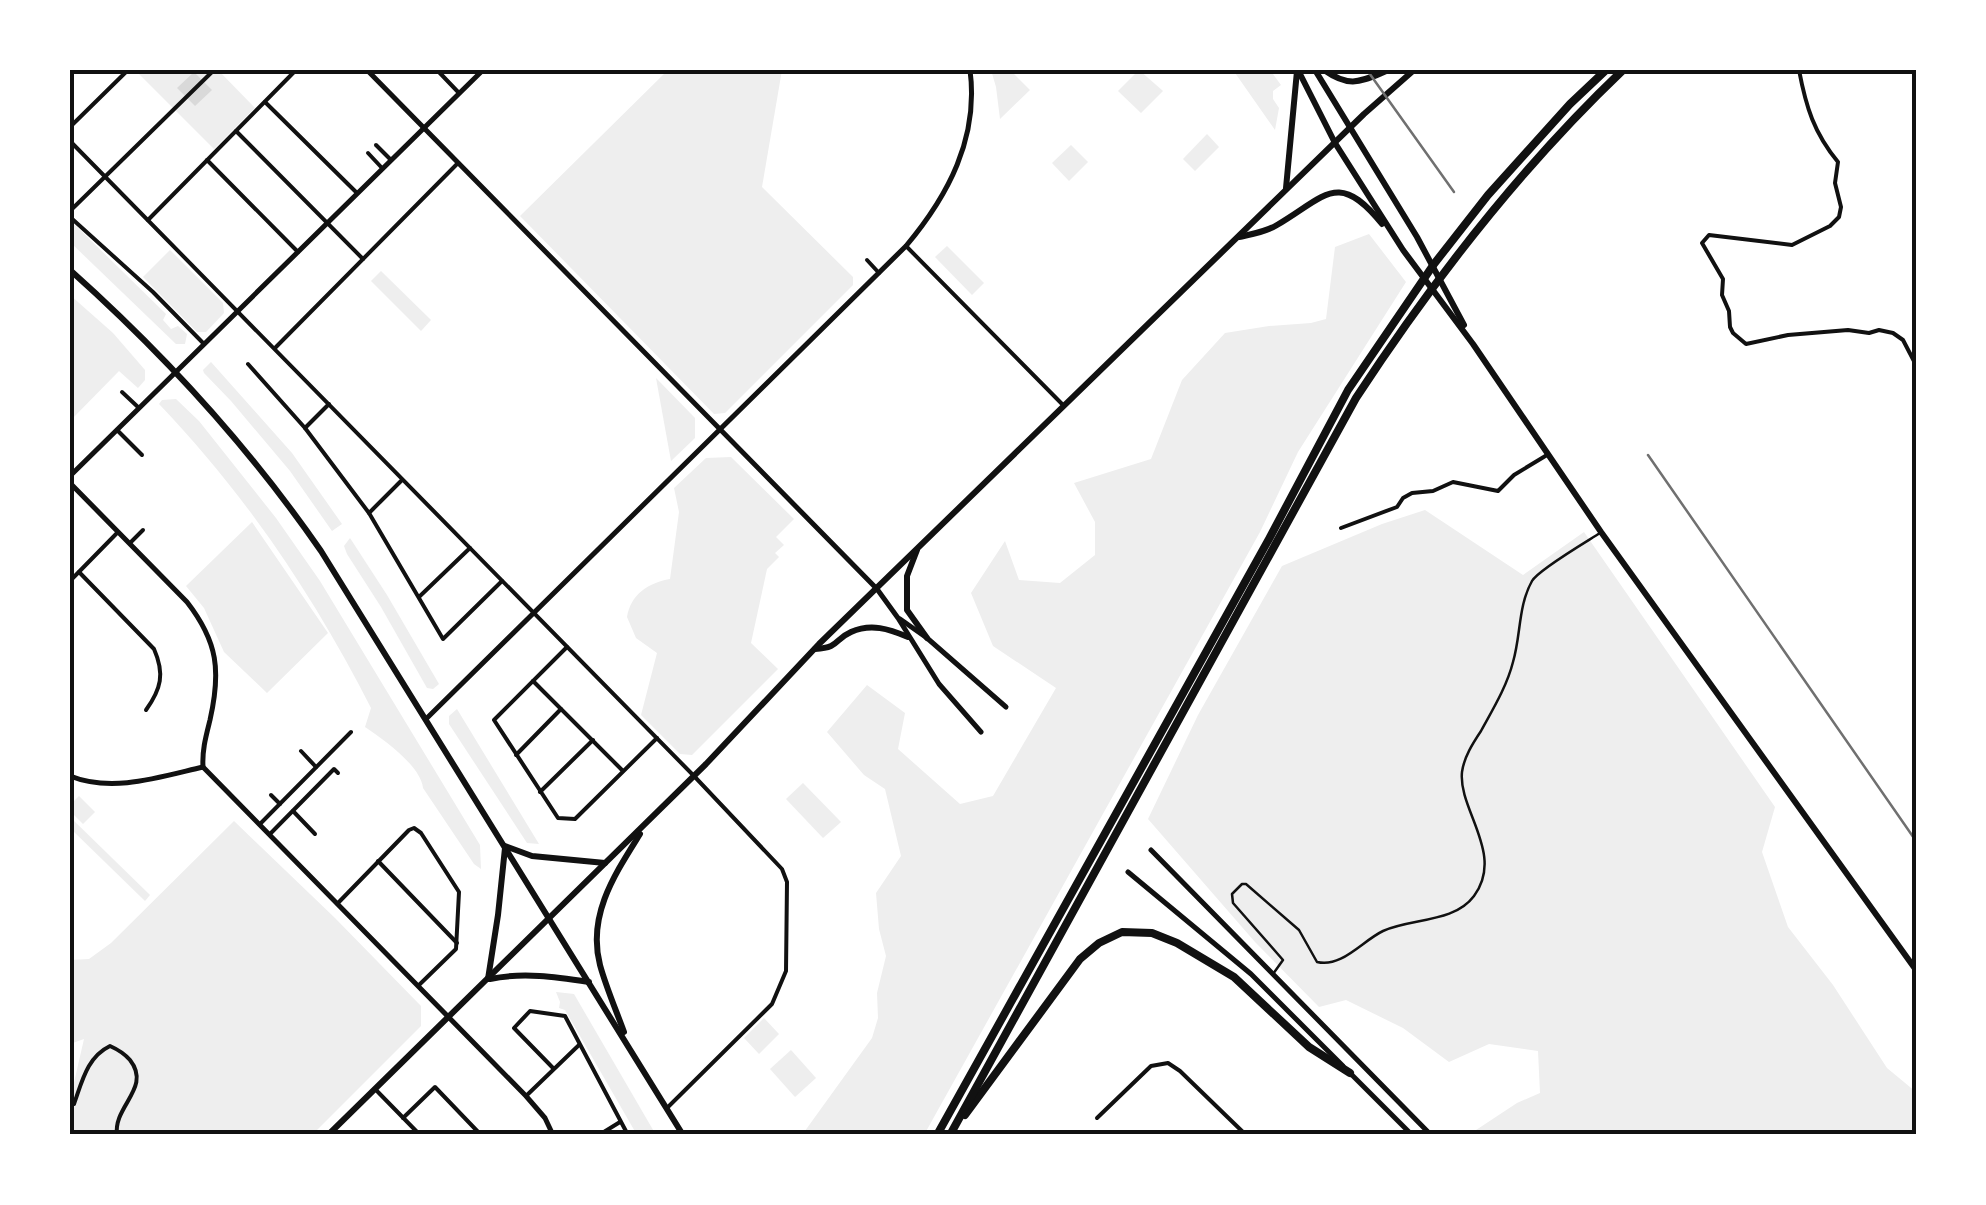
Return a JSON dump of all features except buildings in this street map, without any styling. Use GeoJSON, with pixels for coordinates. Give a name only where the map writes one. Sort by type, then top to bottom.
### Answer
{"type":"FeatureCollection","features":[{"type":"Feature","properties":{"kind":"highway"},"geometry":{"type":"LineString","coordinates":[[937,1135],[1348,390],[1434,264],[1488,195],[1606,70]]}},
{"type":"Feature","properties":{"kind":"highway"},"geometry":{"type":"LineString","coordinates":[[950,1135],[1356,398],[1497,203],[1623,70]]}},
{"type":"Feature","properties":{"kind":"highway"},"geometry":{"type":"LineString","coordinates":[[950,1135],[1080,959],[1099,942],[1122,932],[1152,933],[1212,963],[1234,977],[1309,1047],[1350,1072]]}},
{"type":"Feature","properties":{"kind":"main road"},"geometry":{"type":"LineString","coordinates":[[1298,70],[1335,142],[1403,250]]}},
{"type":"Feature","properties":{"kind":"main road"},"geometry":{"type":"LineString","coordinates":[[1286,189],[1298,70]]}},
{"type":"Feature","properties":{"kind":"main road"},"geometry":{"type":"LineString","coordinates":[[1315,70],[1416,237],[1474,344]]}},
{"type":"Feature","properties":{"kind":"main road"},"geometry":{"type":"LineString","coordinates":[[1324,70],[1348,83],[1389,70]]}},
{"type":"Feature","properties":{"kind":"main road"},"geometry":{"type":"LineString","coordinates":[[328,1135],[645,825],[814,650],[1286,189],[1414,70]]}},
{"type":"Feature","properties":{"kind":"main road"},"geometry":{"type":"LineString","coordinates":[[1238,238],[1272,228],[1332,191],[1346,193],[1367,205],[1474,344],[1601,532],[1916,970]]}},
{"type":"Feature","properties":{"kind":"main road"},"geometry":{"type":"LineString","coordinates":[[70,270],[176,372],[286,500],[683,1135]]}},
{"type":"Feature","properties":{"kind":"main road"},"geometry":{"type":"LineString","coordinates":[[917,549],[907,576],[908,610],[926,638]]}},
{"type":"Feature","properties":{"kind":"main road"},"geometry":{"type":"LineString","coordinates":[[814,650],[831,648],[849,632],[872,626],[908,637]]}},
{"type":"Feature","properties":{"kind":"main road"},"geometry":{"type":"LineString","coordinates":[[629,1047],[596,942],[598,920],[611,882],[645,825]]}},
{"type":"Feature","properties":{"kind":"main road"},"geometry":{"type":"LineString","coordinates":[[505,846],[532,856],[606,863]]}},
{"type":"Feature","properties":{"kind":"main road"},"geometry":{"type":"LineString","coordinates":[[488,980],[505,846]]}},
{"type":"Feature","properties":{"kind":"main road"},"geometry":{"type":"LineString","coordinates":[[488,980],[531,976],[589,982]]}},
{"type":"Feature","properties":{"kind":"street"},"geometry":{"type":"LineString","coordinates":[[70,127],[128,70]]}},
{"type":"Feature","properties":{"kind":"street"},"geometry":{"type":"LineString","coordinates":[[204,344],[70,214],[214,70]]}},
{"type":"Feature","properties":{"kind":"street"},"geometry":{"type":"LineString","coordinates":[[148,220],[296,70]]}},
{"type":"Feature","properties":{"kind":"street"},"geometry":{"type":"LineString","coordinates":[[366,70],[877,589],[939,684],[981,732]]}},
{"type":"Feature","properties":{"kind":"street"},"geometry":{"type":"LineString","coordinates":[[437,70],[460,93]]}},
{"type":"Feature","properties":{"kind":"street"},"geometry":{"type":"LineString","coordinates":[[483,70],[70,480],[187,602],[214,648],[216,685],[202,767],[526,1096],[553,1135]]}},
{"type":"Feature","properties":{"kind":"street"},"geometry":{"type":"LineString","coordinates":[[425,720],[924,225],[948,189],[956,168],[971,102],[970,70]]}},
{"type":"Feature","properties":{"kind":"street"},"geometry":{"type":"LineString","coordinates":[[1799,70],[1813,123],[1838,162],[1839,217],[1792,246],[1709,235],[1702,243],[1723,279],[1722,296],[1730,327],[1746,344],[1848,330],[1893,332],[1916,365]]}},
{"type":"Feature","properties":{"kind":"street"},"geometry":{"type":"LineString","coordinates":[[265,102],[358,194]]}},
{"type":"Feature","properties":{"kind":"street"},"geometry":{"type":"LineString","coordinates":[[236,130],[363,259]]}},
{"type":"Feature","properties":{"kind":"street"},"geometry":{"type":"LineString","coordinates":[[70,141],[782,869],[787,882],[786,971],[772,1004],[666,1108]]}},
{"type":"Feature","properties":{"kind":"street"},"geometry":{"type":"LineString","coordinates":[[376,146],[391,160]]}},
{"type":"Feature","properties":{"kind":"street"},"geometry":{"type":"LineString","coordinates":[[368,154],[383,168]]}},
{"type":"Feature","properties":{"kind":"street"},"geometry":{"type":"LineString","coordinates":[[207,160],[298,252]]}},
{"type":"Feature","properties":{"kind":"street"},"geometry":{"type":"LineString","coordinates":[[274,348],[458,163]]}},
{"type":"Feature","properties":{"kind":"street"},"geometry":{"type":"LineString","coordinates":[[906,246],[1064,406]]}},
{"type":"Feature","properties":{"kind":"street"},"geometry":{"type":"LineString","coordinates":[[867,260],[880,272]]}},
{"type":"Feature","properties":{"kind":"street"},"geometry":{"type":"LineString","coordinates":[[248,364],[305,428],[369,513],[443,638],[502,581]]}},
{"type":"Feature","properties":{"kind":"street"},"geometry":{"type":"LineString","coordinates":[[122,392],[139,408]]}},
{"type":"Feature","properties":{"kind":"street"},"geometry":{"type":"LineString","coordinates":[[305,428],[329,404]]}},
{"type":"Feature","properties":{"kind":"street"},"geometry":{"type":"LineString","coordinates":[[117,430],[142,455]]}},
{"type":"Feature","properties":{"kind":"street"},"geometry":{"type":"LineString","coordinates":[[1341,528],[1397,508],[1412,493],[1454,482],[1498,492],[1514,475],[1547,454]]}},
{"type":"Feature","properties":{"kind":"street"},"geometry":{"type":"LineString","coordinates":[[369,513],[403,480]]}},
{"type":"Feature","properties":{"kind":"street"},"geometry":{"type":"LineString","coordinates":[[130,544],[143,530]]}},
{"type":"Feature","properties":{"kind":"street"},"geometry":{"type":"LineString","coordinates":[[70,581],[118,532]]}},
{"type":"Feature","properties":{"kind":"street"},"geometry":{"type":"LineString","coordinates":[[420,596],[470,548]]}},
{"type":"Feature","properties":{"kind":"street"},"geometry":{"type":"LineString","coordinates":[[79,572],[154,649],[159,660],[158,694],[146,710]]}},
{"type":"Feature","properties":{"kind":"street"},"geometry":{"type":"LineString","coordinates":[[898,618],[1006,707]]}},
{"type":"Feature","properties":{"kind":"street"},"geometry":{"type":"LineString","coordinates":[[567,647],[494,720],[558,818],[574,820],[657,738]]}},
{"type":"Feature","properties":{"kind":"street"},"geometry":{"type":"LineString","coordinates":[[533,681],[623,771]]}},
{"type":"Feature","properties":{"kind":"street"},"geometry":{"type":"LineString","coordinates":[[516,754],[562,709]]}},
{"type":"Feature","properties":{"kind":"street"},"geometry":{"type":"LineString","coordinates":[[260,824],[351,732]]}},
{"type":"Feature","properties":{"kind":"street"},"geometry":{"type":"LineString","coordinates":[[540,792],[592,740]]}},
{"type":"Feature","properties":{"kind":"street"},"geometry":{"type":"LineString","coordinates":[[301,751],[316,766]]}},
{"type":"Feature","properties":{"kind":"street"},"geometry":{"type":"LineString","coordinates":[[70,776],[90,784],[106,784],[202,767]]}},
{"type":"Feature","properties":{"kind":"street"},"geometry":{"type":"LineString","coordinates":[[270,834],[334,769],[338,772]]}},
{"type":"Feature","properties":{"kind":"street"},"geometry":{"type":"LineString","coordinates":[[271,795],[280,804]]}},
{"type":"Feature","properties":{"kind":"street"},"geometry":{"type":"LineString","coordinates":[[292,811],[316,834]]}},
{"type":"Feature","properties":{"kind":"street"},"geometry":{"type":"LineString","coordinates":[[338,903],[409,830],[414,828],[421,834],[459,892],[456,949],[419,985]]}},
{"type":"Feature","properties":{"kind":"street"},"geometry":{"type":"LineString","coordinates":[[1150,850],[1431,1135]]}},
{"type":"Feature","properties":{"kind":"street"},"geometry":{"type":"LineString","coordinates":[[378,861],[457,943]]}},
{"type":"Feature","properties":{"kind":"street"},"geometry":{"type":"LineString","coordinates":[[1128,872],[1251,974],[1412,1135]]}},
{"type":"Feature","properties":{"kind":"street"},"geometry":{"type":"LineString","coordinates":[[553,1068],[514,1028],[530,1011],[565,1016],[628,1135]]}},
{"type":"Feature","properties":{"kind":"street"},"geometry":{"type":"LineString","coordinates":[[526,1096],[578,1045]]}},
{"type":"Feature","properties":{"kind":"street"},"geometry":{"type":"LineString","coordinates":[[74,1104],[97,1053],[110,1046],[122,1051],[139,1079],[115,1123],[117,1135]]}},
{"type":"Feature","properties":{"kind":"street"},"geometry":{"type":"LineString","coordinates":[[1097,1118],[1150,1066],[1168,1063],[1246,1135]]}},
{"type":"Feature","properties":{"kind":"street"},"geometry":{"type":"LineString","coordinates":[[404,1118],[434,1087],[481,1135]]}},
{"type":"Feature","properties":{"kind":"street"},"geometry":{"type":"LineString","coordinates":[[376,1090],[420,1135]]}},
{"type":"Feature","properties":{"kind":"street"},"geometry":{"type":"LineString","coordinates":[[599,1135],[620,1122]]}},
{"type":"Feature","properties":{"kind":"street"},"geometry":{"type":"LineString","coordinates":[[405,1135],[412,1128]]}},
{"type":"Feature","properties":{"kind":"lane"},"geometry":{"type":"LineString","coordinates":[[1272,976],[1283,960],[1233,903],[1232,894],[1242,884],[1299,930],[1317,962],[1326,964],[1341,959],[1382,932],[1449,914],[1473,897],[1481,883],[1484,851],[1461,775],[1469,750],[1497,702],[1513,662],[1522,609],[1533,578],[1601,532]]}},
{"type":"Feature","properties":{"kind":"shaded area"},"geometry":{"type":"Polygon","coordinates":[[[218,70],[255,108],[214,149],[138,73],[218,70]]]}},
{"type":"Feature","properties":{"kind":"shaded area"},"geometry":{"type":"Polygon","coordinates":[[[668,70],[782,70],[762,187],[853,277],[853,285],[725,413],[714,414],[520,216],[668,70]]]}},
{"type":"Feature","properties":{"kind":"shaded area"},"geometry":{"type":"Polygon","coordinates":[[[991,70],[1010,70],[1030,90],[1000,119],[996,87],[991,70]]]}},
{"type":"Feature","properties":{"kind":"shaded area"},"geometry":{"type":"Polygon","coordinates":[[[1139,70],[1163,91],[1141,113],[1118,91],[1139,70]]]}},
{"type":"Feature","properties":{"kind":"shaded area"},"geometry":{"type":"Polygon","coordinates":[[[1233,70],[1270,70],[1281,85],[1273,91],[1279,108],[1275,130],[1233,70]]]}},
{"type":"Feature","properties":{"kind":"shaded area"},"geometry":{"type":"Polygon","coordinates":[[[194,72],[212,90],[195,106],[177,88],[194,72]]]}},
{"type":"Feature","properties":{"kind":"shaded area"},"geometry":{"type":"Polygon","coordinates":[[[1207,134],[1219,147],[1195,171],[1183,159],[1207,134]]]}},
{"type":"Feature","properties":{"kind":"shaded area"},"geometry":{"type":"Polygon","coordinates":[[[1071,145],[1088,162],[1069,181],[1052,163],[1071,145]]]}},
{"type":"Feature","properties":{"kind":"shaded area"},"geometry":{"type":"Polygon","coordinates":[[[74,224],[166,314],[163,320],[171,329],[178,326],[187,334],[185,344],[176,344],[70,242],[70,227],[74,224]]]}},
{"type":"Feature","properties":{"kind":"shaded area"},"geometry":{"type":"Polygon","coordinates":[[[1369,234],[1406,282],[1298,452],[1260,532],[924,1135],[802,1135],[872,1038],[886,956],[876,893],[901,856],[885,789],[864,775],[827,732],[867,685],[905,713],[898,749],[960,804],[993,796],[1056,688],[993,646],[971,593],[1005,541],[1019,580],[1060,583],[1095,555],[1095,522],[1074,483],[1151,459],[1182,380],[1225,333],[1326,319],[1335,247],[1369,234]]]}},
{"type":"Feature","properties":{"kind":"shaded area"},"geometry":{"type":"Polygon","coordinates":[[[947,246],[984,283],[972,295],[935,257],[947,246]]]}},
{"type":"Feature","properties":{"kind":"shaded area"},"geometry":{"type":"Polygon","coordinates":[[[170,250],[223,303],[224,313],[206,332],[197,332],[143,277],[170,250]]]}},
{"type":"Feature","properties":{"kind":"shaded area"},"geometry":{"type":"Polygon","coordinates":[[[381,271],[431,320],[421,331],[371,281],[381,271]]]}},
{"type":"Feature","properties":{"kind":"shaded area"},"geometry":{"type":"Polygon","coordinates":[[[70,295],[113,333],[145,370],[145,380],[138,388],[119,371],[70,421],[70,295]]]}},
{"type":"Feature","properties":{"kind":"shaded area"},"geometry":{"type":"Polygon","coordinates":[[[211,362],[292,453],[342,524],[332,531],[290,471],[204,373],[211,362]]]}},
{"type":"Feature","properties":{"kind":"shaded area"},"geometry":{"type":"Polygon","coordinates":[[[656,378],[695,418],[695,438],[671,461],[656,378]]]}},
{"type":"Feature","properties":{"kind":"shaded area"},"geometry":{"type":"Polygon","coordinates":[[[176,399],[199,421],[276,518],[320,581],[480,845],[481,869],[423,788],[416,771],[365,727],[371,708],[302,587],[221,474],[159,404],[176,399]]]}},
{"type":"Feature","properties":{"kind":"shaded area"},"geometry":{"type":"Polygon","coordinates":[[[731,457],[794,519],[776,537],[784,545],[767,569],[751,643],[778,669],[692,755],[680,754],[641,715],[657,653],[636,638],[627,617],[632,602],[642,591],[670,579],[679,512],[674,488],[706,458],[731,457]]]}},
{"type":"Feature","properties":{"kind":"shaded area"},"geometry":{"type":"Polygon","coordinates":[[[1425,510],[1523,575],[1584,532],[1775,807],[1762,852],[1788,927],[1833,985],[1887,1068],[1916,1092],[1916,1135],[1475,1135],[1473,1132],[1517,1103],[1540,1093],[1538,1051],[1489,1044],[1449,1062],[1403,1028],[1346,1000],[1319,1007],[1255,942],[1148,819],[1198,715],[1282,566],[1425,510]]]}},
{"type":"Feature","properties":{"kind":"shaded area"},"geometry":{"type":"Polygon","coordinates":[[[252,522],[328,633],[267,693],[224,652],[204,608],[186,586],[252,522]]]}},
{"type":"Feature","properties":{"kind":"shaded area"},"geometry":{"type":"Polygon","coordinates":[[[350,538],[439,684],[433,689],[427,688],[347,554],[344,546],[350,538]]]}},
{"type":"Feature","properties":{"kind":"shaded area"},"geometry":{"type":"Polygon","coordinates":[[[457,709],[539,844],[527,843],[449,724],[449,716],[457,709]]]}},
{"type":"Feature","properties":{"kind":"shaded area"},"geometry":{"type":"Polygon","coordinates":[[[803,783],[841,822],[823,838],[786,799],[803,783]]]}},
{"type":"Feature","properties":{"kind":"shaded area"},"geometry":{"type":"Polygon","coordinates":[[[79,796],[95,812],[83,824],[70,811],[70,805],[79,796]]]}},
{"type":"Feature","properties":{"kind":"shaded area"},"geometry":{"type":"Polygon","coordinates":[[[70,817],[150,895],[145,901],[70,828],[70,817]]]}},
{"type":"Feature","properties":{"kind":"shaded area"},"geometry":{"type":"Polygon","coordinates":[[[234,821],[421,1006],[421,1026],[312,1135],[70,1135],[70,1100],[84,1039],[70,1044],[70,960],[89,959],[111,943],[234,821]]]}},
{"type":"Feature","properties":{"kind":"shaded area"},"geometry":{"type":"Polygon","coordinates":[[[556,992],[574,994],[656,1135],[637,1135],[565,1010],[559,1008],[556,992]]]}},
{"type":"Feature","properties":{"kind":"shaded area"},"geometry":{"type":"Polygon","coordinates":[[[764,1018],[779,1034],[759,1054],[744,1038],[764,1018]]]}},
{"type":"Feature","properties":{"kind":"shaded area"},"geometry":{"type":"Polygon","coordinates":[[[791,1050],[816,1078],[795,1097],[770,1069],[791,1050]]]}},
{"type":"Feature","properties":{"kind":"railway"},"geometry":{"type":"LineString","coordinates":[[1367,70],[1454,192]]}},
{"type":"Feature","properties":{"kind":"railway"},"geometry":{"type":"LineString","coordinates":[[1648,455],[1916,841]]}}]}
